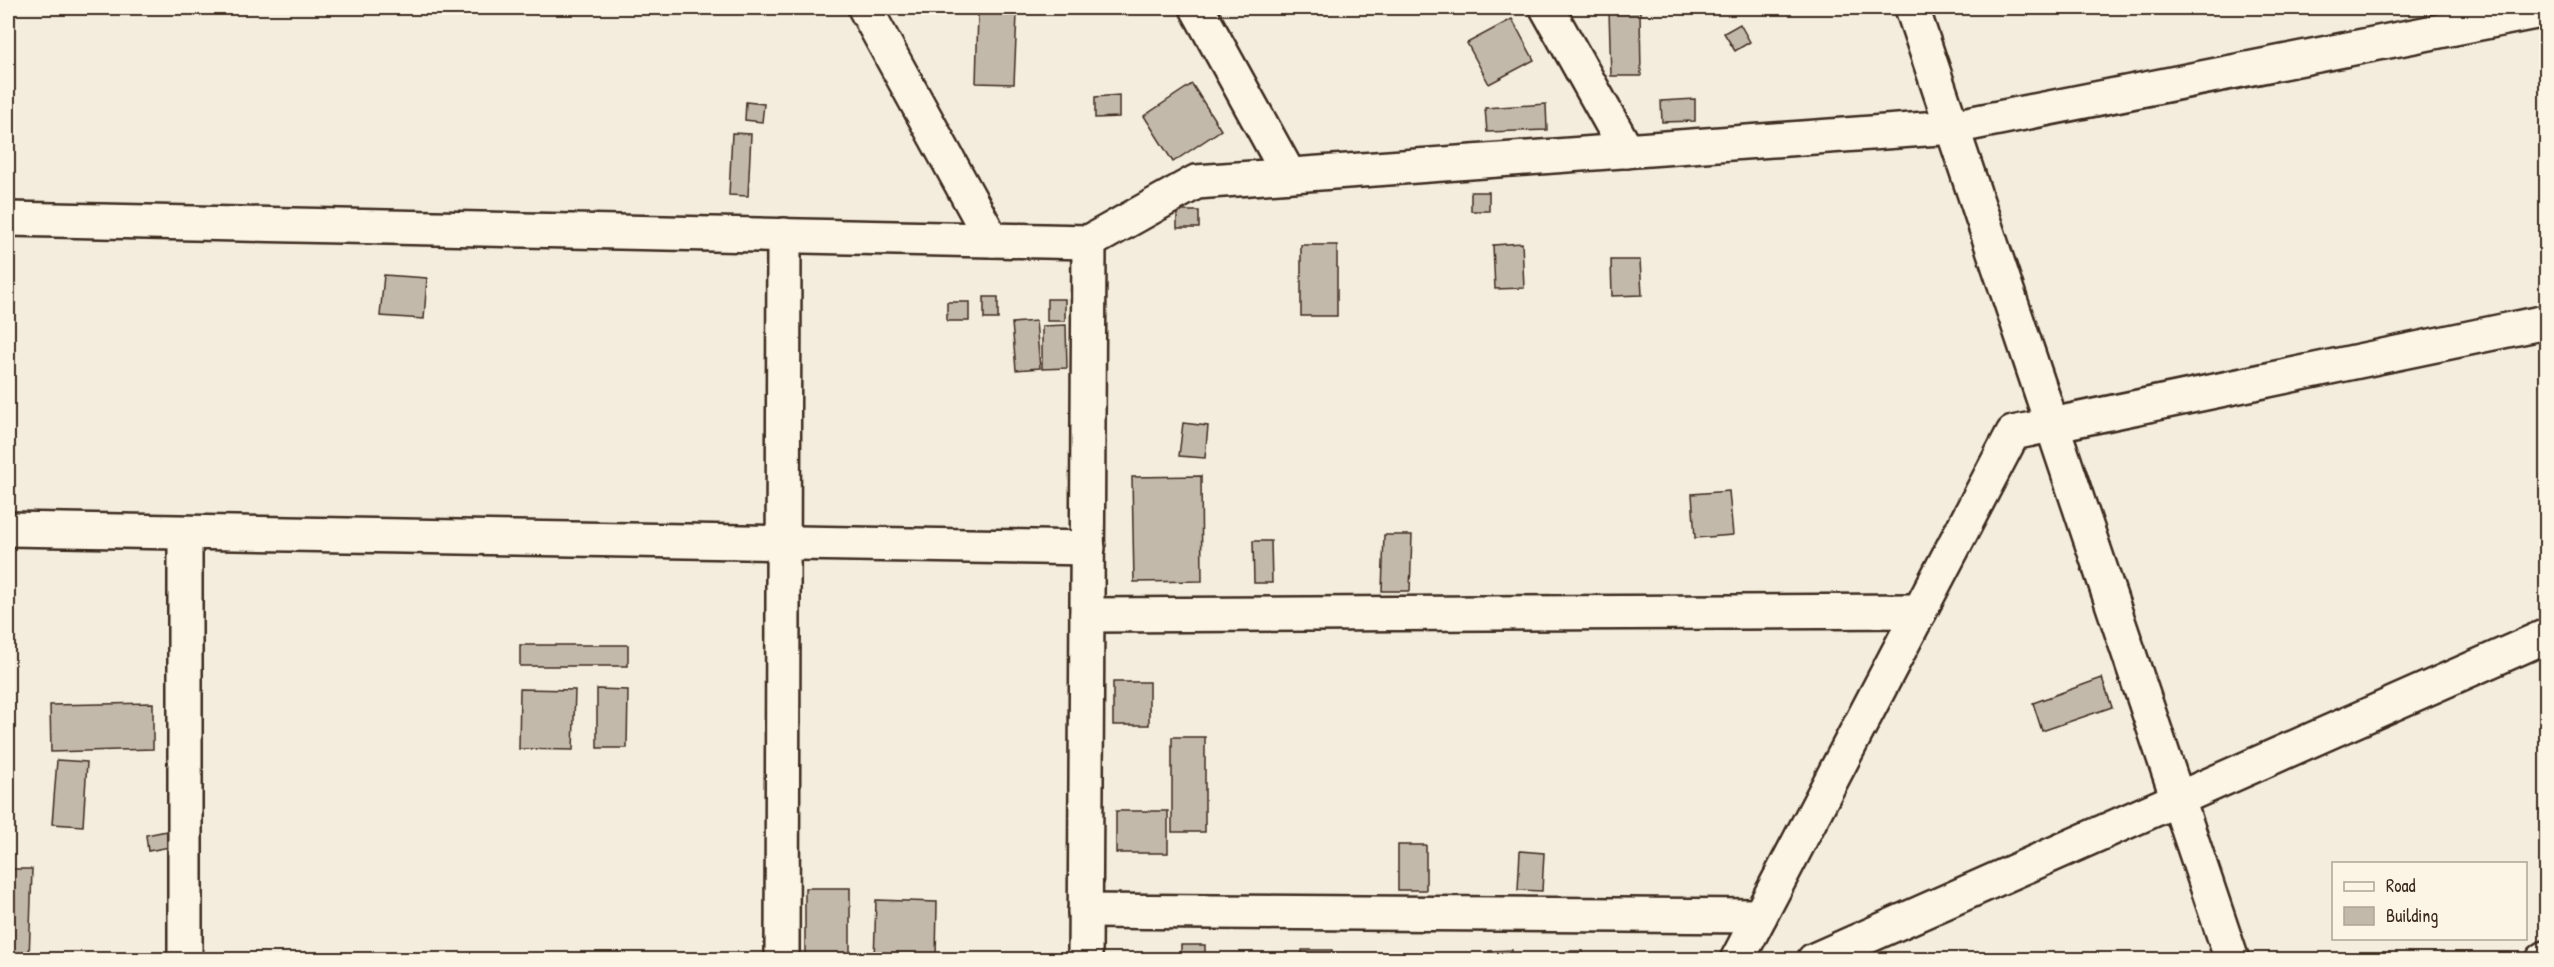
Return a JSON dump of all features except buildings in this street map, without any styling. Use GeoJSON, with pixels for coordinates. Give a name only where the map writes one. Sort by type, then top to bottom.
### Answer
{"type":"FeatureCollection","features":[{"type":"Feature","properties":{"kind":"street"},"geometry":{"type":"LineString","coordinates":[[866,8],[992,240]]}},
{"type":"Feature","properties":{"kind":"street"},"geometry":{"type":"LineString","coordinates":[[1197,8],[1289,175]]}},
{"type":"Feature","properties":{"kind":"street"},"geometry":{"type":"LineString","coordinates":[[1547,8],[1626,151]]}},
{"type":"Feature","properties":{"kind":"street"},"geometry":{"type":"LineString","coordinates":[[1912,8],[2232,960]]}},
{"type":"Feature","properties":{"kind":"street"},"geometry":{"type":"LineString","coordinates":[[8,219],[1089,242],[1196,182],[1953,127],[2547,10]]}},
{"type":"Feature","properties":{"kind":"street"},"geometry":{"type":"LineString","coordinates":[[782,960],[784,235]]}},
{"type":"Feature","properties":{"kind":"street"},"geometry":{"type":"LineString","coordinates":[[1085,960],[1089,242]]}},
{"type":"Feature","properties":{"kind":"street"},"geometry":{"type":"LineString","coordinates":[[1737,960],[2013,433],[2547,322]]}},
{"type":"Feature","properties":{"kind":"street"},"geometry":{"type":"LineString","coordinates":[[8,530],[1088,548]]}},
{"type":"Feature","properties":{"kind":"street"},"geometry":{"type":"LineString","coordinates":[[185,532],[185,960]]}},
{"type":"Feature","properties":{"kind":"street"},"geometry":{"type":"LineString","coordinates":[[1087,615],[1920,611]]}},
{"type":"Feature","properties":{"kind":"street"},"geometry":{"type":"LineString","coordinates":[[1814,960],[2547,636]]}},
{"type":"Feature","properties":{"kind":"street"},"geometry":{"type":"LineString","coordinates":[[1085,910],[1760,916]]}}]}
